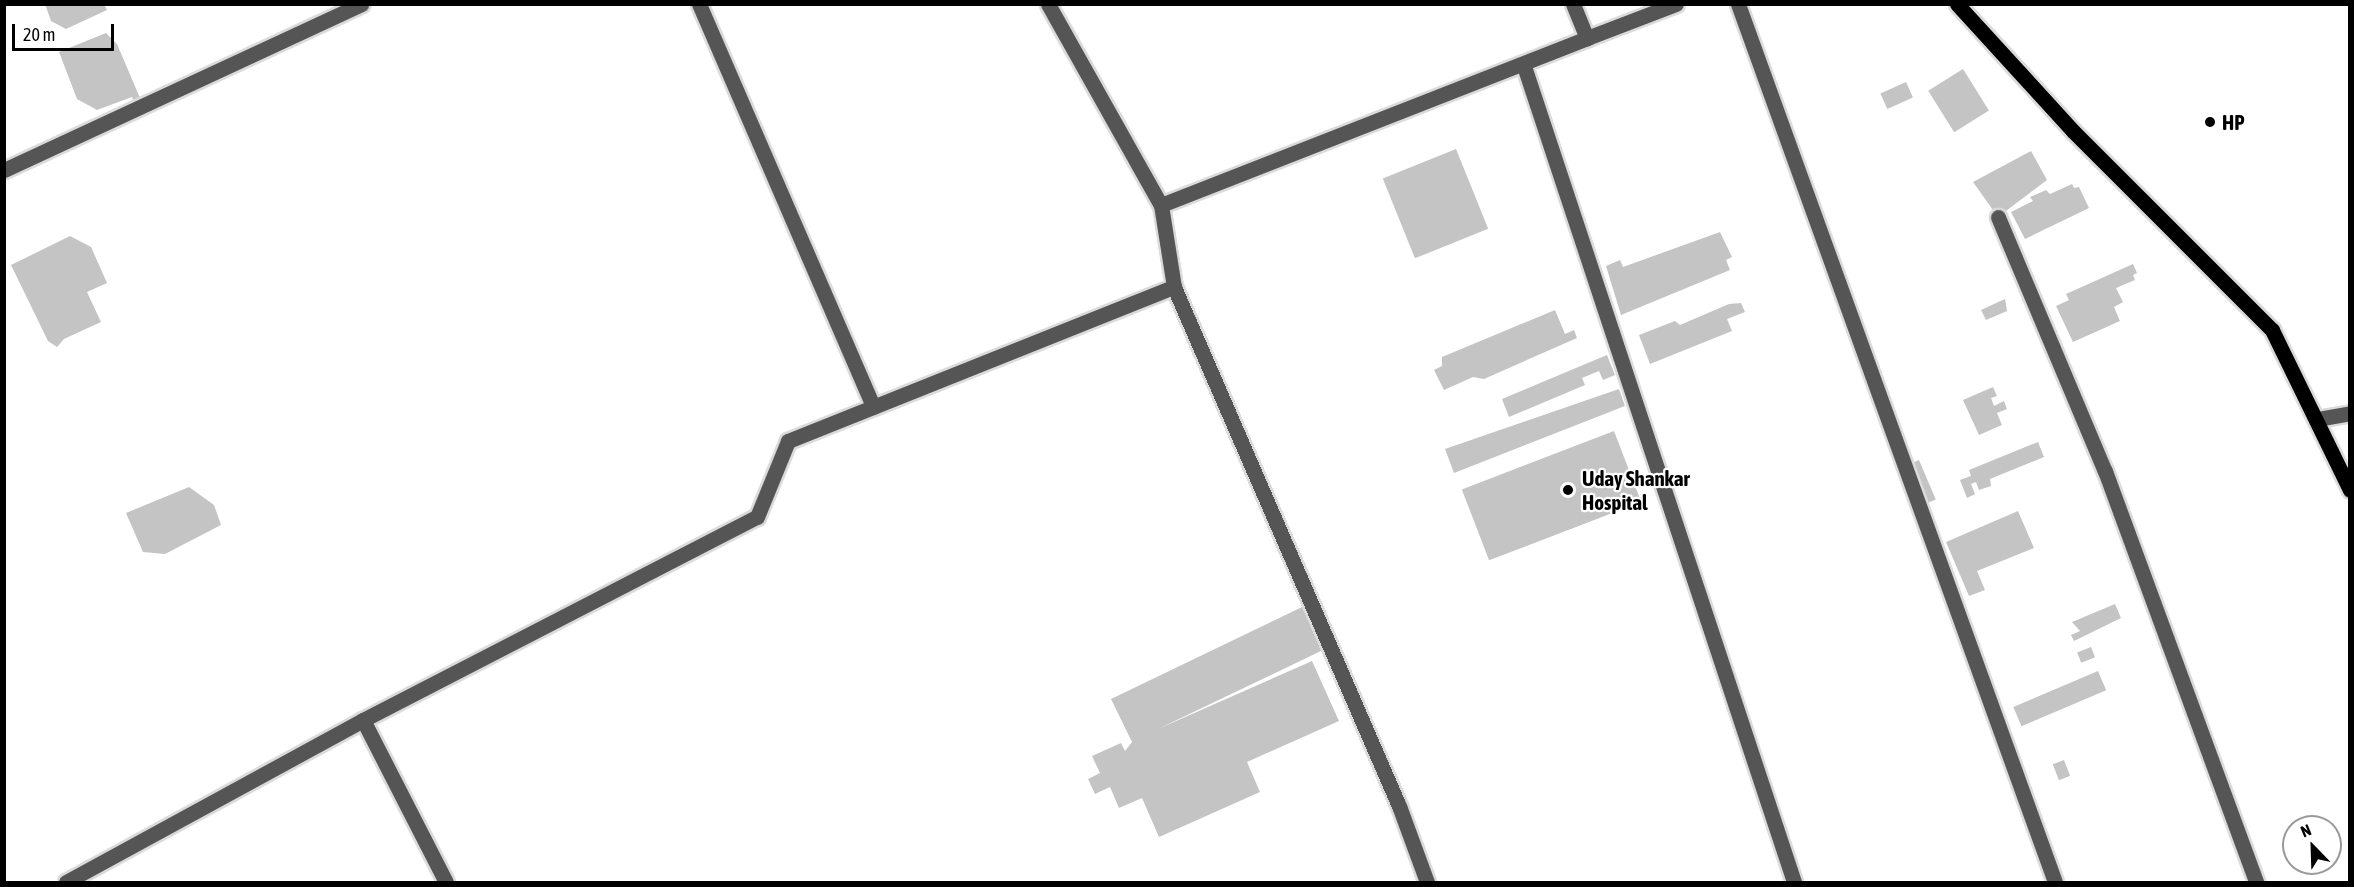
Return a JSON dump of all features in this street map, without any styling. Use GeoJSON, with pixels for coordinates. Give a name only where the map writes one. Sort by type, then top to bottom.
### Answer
{"type":"FeatureCollection","features":[{"type":"Feature","properties":{"kind":"main road"},"geometry":{"type":"LineString","coordinates":[[1957,4],[2074,132],[2272,330],[2317,419],[2349,490]]}},
{"type":"Feature","properties":{"kind":"street"},"geometry":{"type":"LineString","coordinates":[[4,170],[361,4]]}},
{"type":"Feature","properties":{"kind":"street"},"geometry":{"type":"LineString","coordinates":[[699,4],[873,407]]}},
{"type":"Feature","properties":{"kind":"street"},"geometry":{"type":"LineString","coordinates":[[1048,4],[1161,206],[1174,287],[1399,807],[1427,882]]}},
{"type":"Feature","properties":{"kind":"street"},"geometry":{"type":"LineString","coordinates":[[1573,4],[1587,38]]}},
{"type":"Feature","properties":{"kind":"street"},"geometry":{"type":"LineString","coordinates":[[1161,206],[1524,66],[1587,38],[1676,4]]}},
{"type":"Feature","properties":{"kind":"street"},"geometry":{"type":"LineString","coordinates":[[1738,4],[2055,882]]}},
{"type":"Feature","properties":{"kind":"street"},"geometry":{"type":"LineString","coordinates":[[1524,66],[1794,882]]}},
{"type":"Feature","properties":{"kind":"street"},"geometry":{"type":"LineString","coordinates":[[1998,217],[2105,471],[2256,882]]}},
{"type":"Feature","properties":{"kind":"street"},"geometry":{"type":"LineString","coordinates":[[66,882],[363,720],[757,517],[789,441],[1174,287]]}},
{"type":"Feature","properties":{"kind":"street"},"geometry":{"type":"LineString","coordinates":[[2317,419],[2349,413]]}},
{"type":"Feature","properties":{"kind":"street"},"geometry":{"type":"LineString","coordinates":[[363,720],[446,882]]}},
{"type":"Feature","properties":{"kind":"building"},"geometry":{"type":"Polygon","coordinates":[[[45,4],[104,4],[107,10],[66,29],[51,21],[45,4]]]}},
{"type":"Feature","properties":{"kind":"building"},"geometry":{"type":"Polygon","coordinates":[[[106,33],[117,44],[140,98],[133,100],[132,97],[97,110],[77,99],[59,52],[106,33]]]}},
{"type":"Feature","properties":{"kind":"building"},"geometry":{"type":"Polygon","coordinates":[[[1963,69],[1989,111],[1954,132],[1928,91],[1963,69]]]}},
{"type":"Feature","properties":{"kind":"building"},"geometry":{"type":"Polygon","coordinates":[[[1906,82],[1913,98],[1887,109],[1880,93],[1906,82]]]}},
{"type":"Feature","properties":{"kind":"building"},"geometry":{"type":"Polygon","coordinates":[[[1456,149],[1488,229],[1415,258],[1383,179],[1456,149]]]}},
{"type":"Feature","properties":{"kind":"building"},"geometry":{"type":"Polygon","coordinates":[[[2031,151],[2047,180],[1998,217],[1973,182],[2031,151]]]}},
{"type":"Feature","properties":{"kind":"building"},"geometry":{"type":"Polygon","coordinates":[[[2072,184],[2074,188],[2079,187],[2089,208],[2025,239],[2011,212],[2033,201],[2030,197],[2046,190],[2050,194],[2072,184]]]}},
{"type":"Feature","properties":{"kind":"building"},"geometry":{"type":"Polygon","coordinates":[[[1720,232],[1732,257],[1726,260],[1730,270],[1621,315],[1606,266],[1620,260],[1623,267],[1720,232]]]}},
{"type":"Feature","properties":{"kind":"building"},"geometry":{"type":"Polygon","coordinates":[[[70,236],[91,247],[107,283],[87,292],[101,322],[64,339],[57,347],[48,341],[11,265],[70,236]]]}},
{"type":"Feature","properties":{"kind":"building"},"geometry":{"type":"Polygon","coordinates":[[[2133,264],[2137,273],[2133,275],[2135,280],[2116,288],[2123,302],[2114,307],[2120,321],[2073,342],[2056,306],[2069,300],[2066,294],[2133,264]]]}},
{"type":"Feature","properties":{"kind":"building"},"geometry":{"type":"Polygon","coordinates":[[[2005,299],[2007,311],[1986,320],[1981,310],[2005,299]]]}},
{"type":"Feature","properties":{"kind":"building"},"geometry":{"type":"Polygon","coordinates":[[[1741,303],[1745,312],[1727,319],[1732,331],[1650,364],[1639,335],[1675,321],[1680,325],[1729,304],[1741,303]]]}},
{"type":"Feature","properties":{"kind":"building"},"geometry":{"type":"Polygon","coordinates":[[[1555,310],[1565,334],[1574,330],[1577,338],[1484,379],[1473,377],[1444,390],[1434,370],[1442,366],[1442,357],[1555,310]]]}},
{"type":"Feature","properties":{"kind":"building"},"geometry":{"type":"Polygon","coordinates":[[[1607,355],[1615,375],[1603,380],[1599,371],[1582,378],[1585,385],[1509,417],[1502,399],[1607,355]]]}},
{"type":"Feature","properties":{"kind":"building"},"geometry":{"type":"Polygon","coordinates":[[[1993,387],[1997,396],[1991,398],[1994,406],[2004,401],[2007,409],[1997,413],[2002,425],[1979,435],[1963,400],[1993,387]]]}},
{"type":"Feature","properties":{"kind":"building"},"geometry":{"type":"Polygon","coordinates":[[[1619,389],[1625,406],[1454,473],[1445,449],[1619,389]]]}},
{"type":"Feature","properties":{"kind":"building"},"geometry":{"type":"Polygon","coordinates":[[[1614,431],[1641,502],[1489,560],[1462,489],[1614,431]]]}},
{"type":"Feature","properties":{"kind":"building"},"geometry":{"type":"Polygon","coordinates":[[[2038,442],[2044,457],[1990,479],[1991,486],[1979,490],[1976,482],[1971,484],[1975,494],[1967,498],[1960,480],[1971,476],[1969,470],[2038,442]]]}},
{"type":"Feature","properties":{"kind":"building"},"geometry":{"type":"Polygon","coordinates":[[[1919,460],[1936,500],[1928,503],[1911,464],[1919,460]]]}},
{"type":"Feature","properties":{"kind":"building"},"geometry":{"type":"Polygon","coordinates":[[[189,487],[214,505],[221,525],[165,554],[143,552],[126,513],[189,487]]]}},
{"type":"Feature","properties":{"kind":"building"},"geometry":{"type":"Polygon","coordinates":[[[2018,511],[2034,548],[1977,571],[1985,590],[1969,596],[1946,542],[2018,511]]]}},
{"type":"Feature","properties":{"kind":"building"},"geometry":{"type":"Polygon","coordinates":[[[2115,604],[2121,618],[2074,641],[2071,635],[2080,631],[2072,622],[2115,604]]]}},
{"type":"Feature","properties":{"kind":"building"},"geometry":{"type":"Polygon","coordinates":[[[1302,607],[1323,650],[1158,729],[1312,661],[1339,721],[1247,762],[1260,792],[1159,837],[1142,798],[1119,808],[1110,787],[1095,794],[1088,779],[1100,773],[1092,756],[1121,743],[1125,751],[1132,742],[1111,699],[1302,607]]]}},
{"type":"Feature","properties":{"kind":"building"},"geometry":{"type":"Polygon","coordinates":[[[2091,647],[2095,657],[2081,663],[2077,653],[2091,647]]]}},
{"type":"Feature","properties":{"kind":"building"},"geometry":{"type":"Polygon","coordinates":[[[2098,671],[2106,690],[2022,726],[2013,707],[2098,671]]]}},
{"type":"Feature","properties":{"kind":"building"},"geometry":{"type":"Polygon","coordinates":[[[2064,760],[2070,776],[2059,780],[2053,764],[2064,760]]]}},
{"type":"Feature","properties":{"kind":"place","name":"HP"},"geometry":{"type":"Point","coordinates":[2210,122]}},
{"type":"Feature","properties":{"kind":"place","name":"Uday Shankar Hospital"},"geometry":{"type":"Point","coordinates":[1568,490]}}]}
